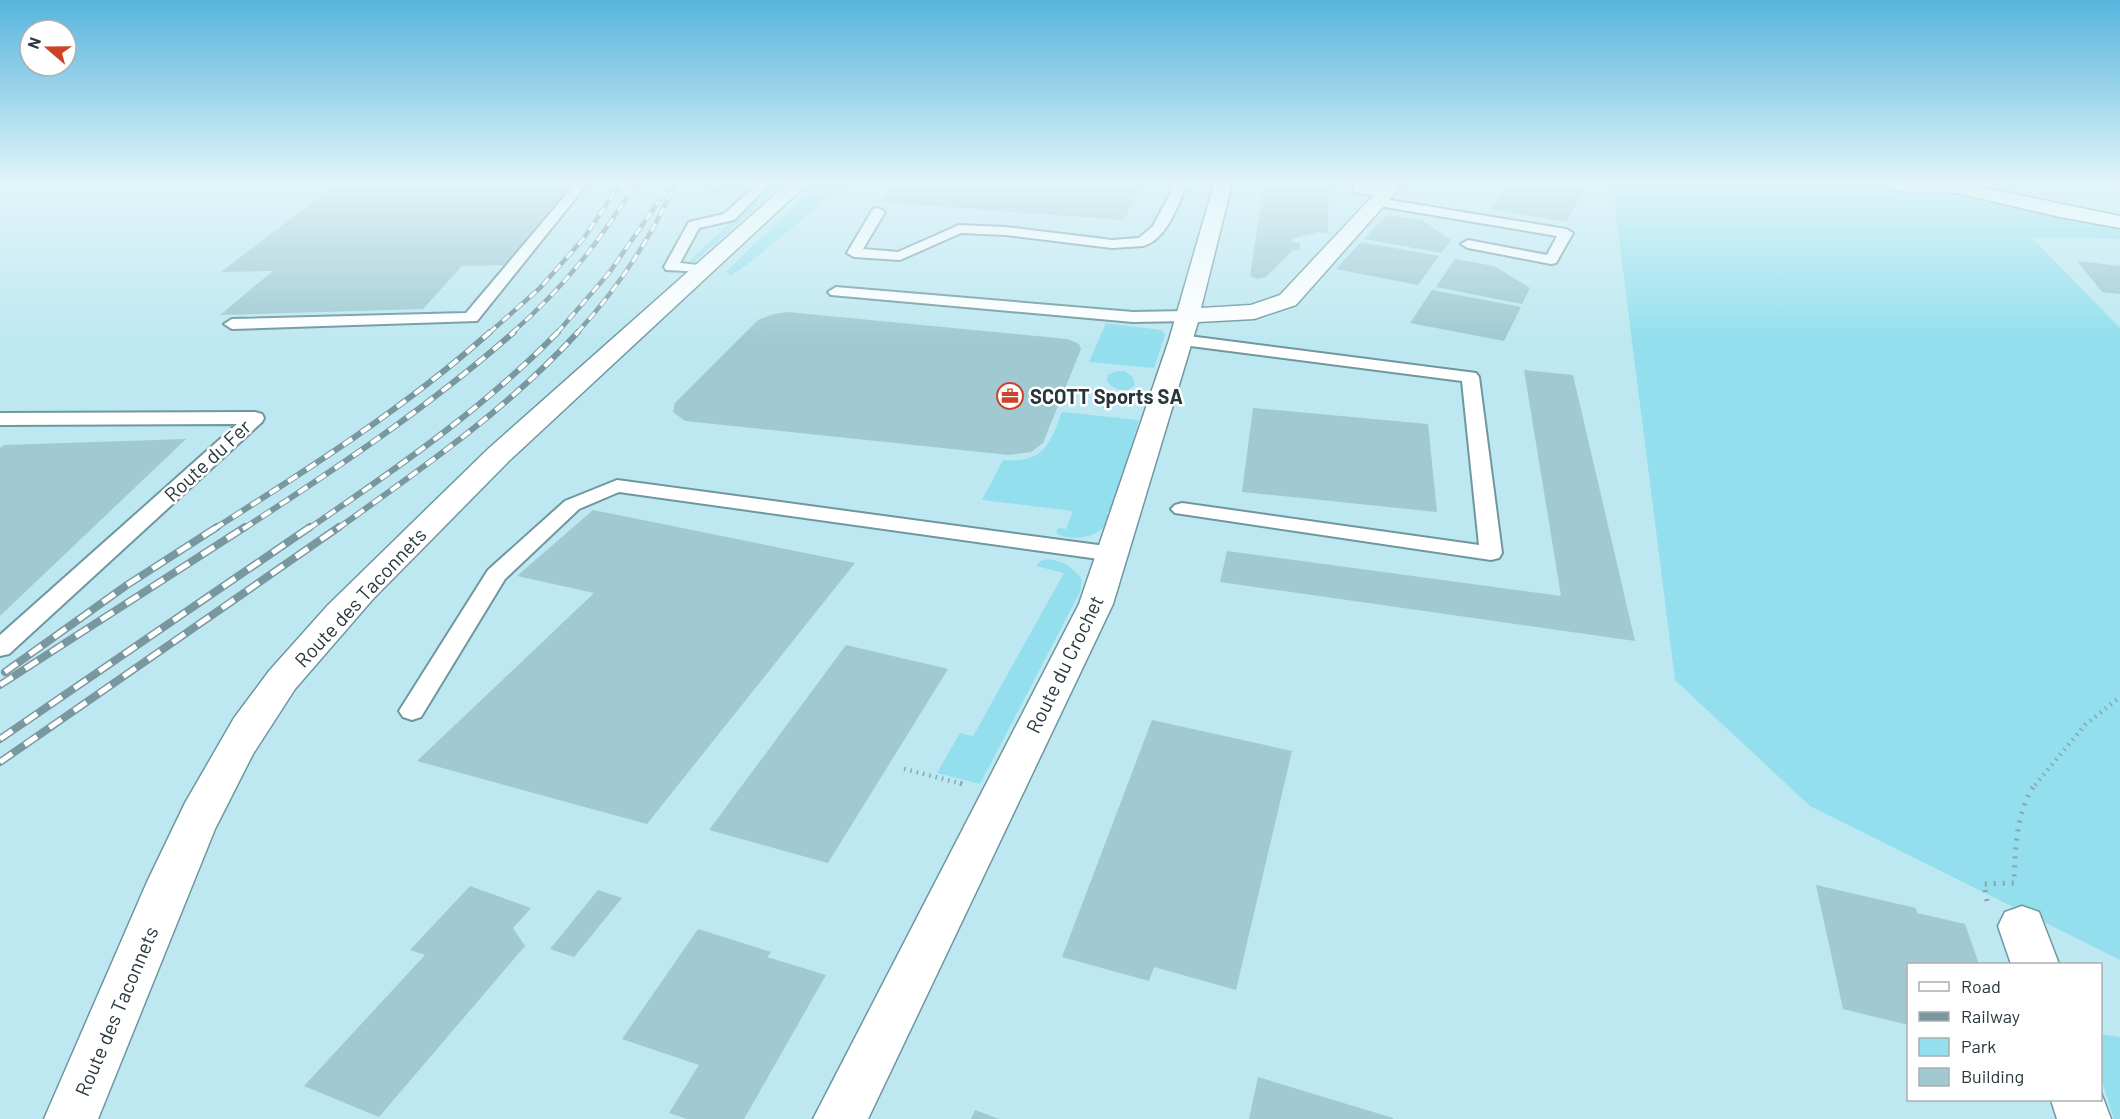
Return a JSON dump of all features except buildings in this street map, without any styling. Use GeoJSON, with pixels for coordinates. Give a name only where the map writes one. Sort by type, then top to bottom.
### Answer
{"type":"FeatureCollection","features":[{"type":"Feature","properties":{"kind":"street","name":"Route des Taconnets"},"geometry":{"type":"LineString","coordinates":[[70,1119],[180,858],[213,788],[250,725],[293,668],[339,615],[437,514],[739,236]]}},
{"type":"Feature","properties":{"kind":"street","name":"Route du Crochet"},"geometry":{"type":"LineString","coordinates":[[840,1119],[1096,604],[1185,328],[1209,236]]}},
{"type":"Feature","properties":{"kind":"street"},"geometry":{"type":"LineString","coordinates":[[1185,328],[1254,312],[1288,300],[1346,236]]}},
{"type":"Feature","properties":{"kind":"street"},"geometry":{"type":"LineString","coordinates":[[2078,1101],[2084,1119]]}},
{"type":"Feature","properties":{"kind":"lane"},"geometry":{"type":"LineString","coordinates":[[232,324],[471,318],[538,236]]}},
{"type":"Feature","properties":{"kind":"lane"},"geometry":{"type":"LineString","coordinates":[[688,236],[672,267],[702,269]]}},
{"type":"Feature","properties":{"kind":"lane"},"geometry":{"type":"LineString","coordinates":[[864,236],[854,253],[900,256],[943,236]]}},
{"type":"Feature","properties":{"kind":"lane"},"geometry":{"type":"LineString","coordinates":[[1048,236],[1112,244],[1143,242],[1150,236]]}},
{"type":"Feature","properties":{"kind":"lane"},"geometry":{"type":"LineString","coordinates":[[1468,244],[1551,260],[1564,236]]}},
{"type":"Feature","properties":{"kind":"lane"},"geometry":{"type":"LineString","coordinates":[[836,292],[1133,317],[1470,377],[1491,553],[1182,509]]}},
{"type":"Feature","properties":{"kind":"lane","name":"Route du Fer"},"geometry":{"type":"LineString","coordinates":[[0,418],[255,418],[0,648]]}},
{"type":"Feature","properties":{"kind":"lane"},"geometry":{"type":"LineString","coordinates":[[412,711],[496,575],[572,505],[617,486],[1113,554]]}},
{"type":"Feature","properties":{"kind":"path"},"geometry":{"type":"LineString","coordinates":[[2029,945],[1988,903],[1984,884],[2014,883],[2016,837],[2030,791],[2085,725],[2120,698]]}},
{"type":"Feature","properties":{"kind":"path"},"geometry":{"type":"LineString","coordinates":[[904,769],[966,785]]}},
{"type":"Feature","properties":{"kind":"green space"},"geometry":{"type":"Polygon","coordinates":[[[716,236],[723,236],[694,262],[689,261],[716,236]]]}},
{"type":"Feature","properties":{"kind":"green space"},"geometry":{"type":"Polygon","coordinates":[[[763,236],[782,236],[744,267],[731,275],[726,272],[763,236]]]}},
{"type":"Feature","properties":{"kind":"green space"},"geometry":{"type":"Polygon","coordinates":[[[1619,236],[2120,236],[2120,239],[2031,237],[2120,328],[2120,960],[1810,806],[1675,680],[1619,236]]]}},
{"type":"Feature","properties":{"kind":"green space"},"geometry":{"type":"Polygon","coordinates":[[[1106,323],[1162,330],[1165,335],[1154,368],[1089,362],[1106,323]]]}},
{"type":"Feature","properties":{"kind":"green space"},"geometry":{"type":"Polygon","coordinates":[[[1124,371],[1132,376],[1135,385],[1124,390],[1113,387],[1107,381],[1108,375],[1124,371]]]}},
{"type":"Feature","properties":{"kind":"green space"},"geometry":{"type":"Polygon","coordinates":[[[1062,412],[1139,420],[1112,512],[1106,512],[1110,518],[1107,525],[1094,534],[1078,538],[1056,533],[1058,528],[1066,529],[1073,511],[982,500],[1003,460],[1028,459],[1043,450],[1062,412]]]}},
{"type":"Feature","properties":{"kind":"green space"},"geometry":{"type":"Polygon","coordinates":[[[1048,559],[1068,565],[1075,572],[1082,580],[1080,592],[980,784],[937,773],[960,733],[973,736],[1064,573],[1036,566],[1040,561],[1048,559]]]}},
{"type":"Feature","properties":{"kind":"green space"},"geometry":{"type":"Polygon","coordinates":[[[2102,1034],[2120,1037],[2120,1119],[2114,1119],[2102,1081],[2102,1034]]]}},
{"type":"Feature","properties":{"kind":"railway"},"geometry":{"type":"LineString","coordinates":[[489,333],[540,288],[585,236]]}},
{"type":"Feature","properties":{"kind":"railway"},"geometry":{"type":"LineString","coordinates":[[512,333],[548,299],[600,236]]}},
{"type":"Feature","properties":{"kind":"railway"},"geometry":{"type":"LineString","coordinates":[[557,333],[609,273],[635,236]]}},
{"type":"Feature","properties":{"kind":"railway"},"geometry":{"type":"LineString","coordinates":[[577,333],[606,299],[649,236]]}},
{"type":"Feature","properties":{"kind":"railway"},"geometry":{"type":"LineString","coordinates":[[214,529],[321,460],[391,411],[490,332]]}},
{"type":"Feature","properties":{"kind":"railway"},"geometry":{"type":"LineString","coordinates":[[243,529],[416,411],[514,332]]}},
{"type":"Feature","properties":{"kind":"railway"},"geometry":{"type":"LineString","coordinates":[[337,529],[463,437],[523,387],[578,332]]}},
{"type":"Feature","properties":{"kind":"railway"},"geometry":{"type":"LineString","coordinates":[[308,529],[374,484],[470,412],[530,360],[557,333]]}},
{"type":"Feature","properties":{"kind":"railway"},"geometry":{"type":"LineString","coordinates":[[5,672],[127,585],[217,527]]}},
{"type":"Feature","properties":{"kind":"railway"},"geometry":{"type":"LineString","coordinates":[[0,685],[245,527]]}},
{"type":"Feature","properties":{"kind":"railway"},"geometry":{"type":"LineString","coordinates":[[0,739],[310,527]]}},
{"type":"Feature","properties":{"kind":"railway"},"geometry":{"type":"LineString","coordinates":[[0,762],[339,527]]}},
{"type":"Feature","properties":{"kind":"place","name":"SCOTT Sports SA"},"geometry":{"type":"Point","coordinates":[1010,396]}}]}
